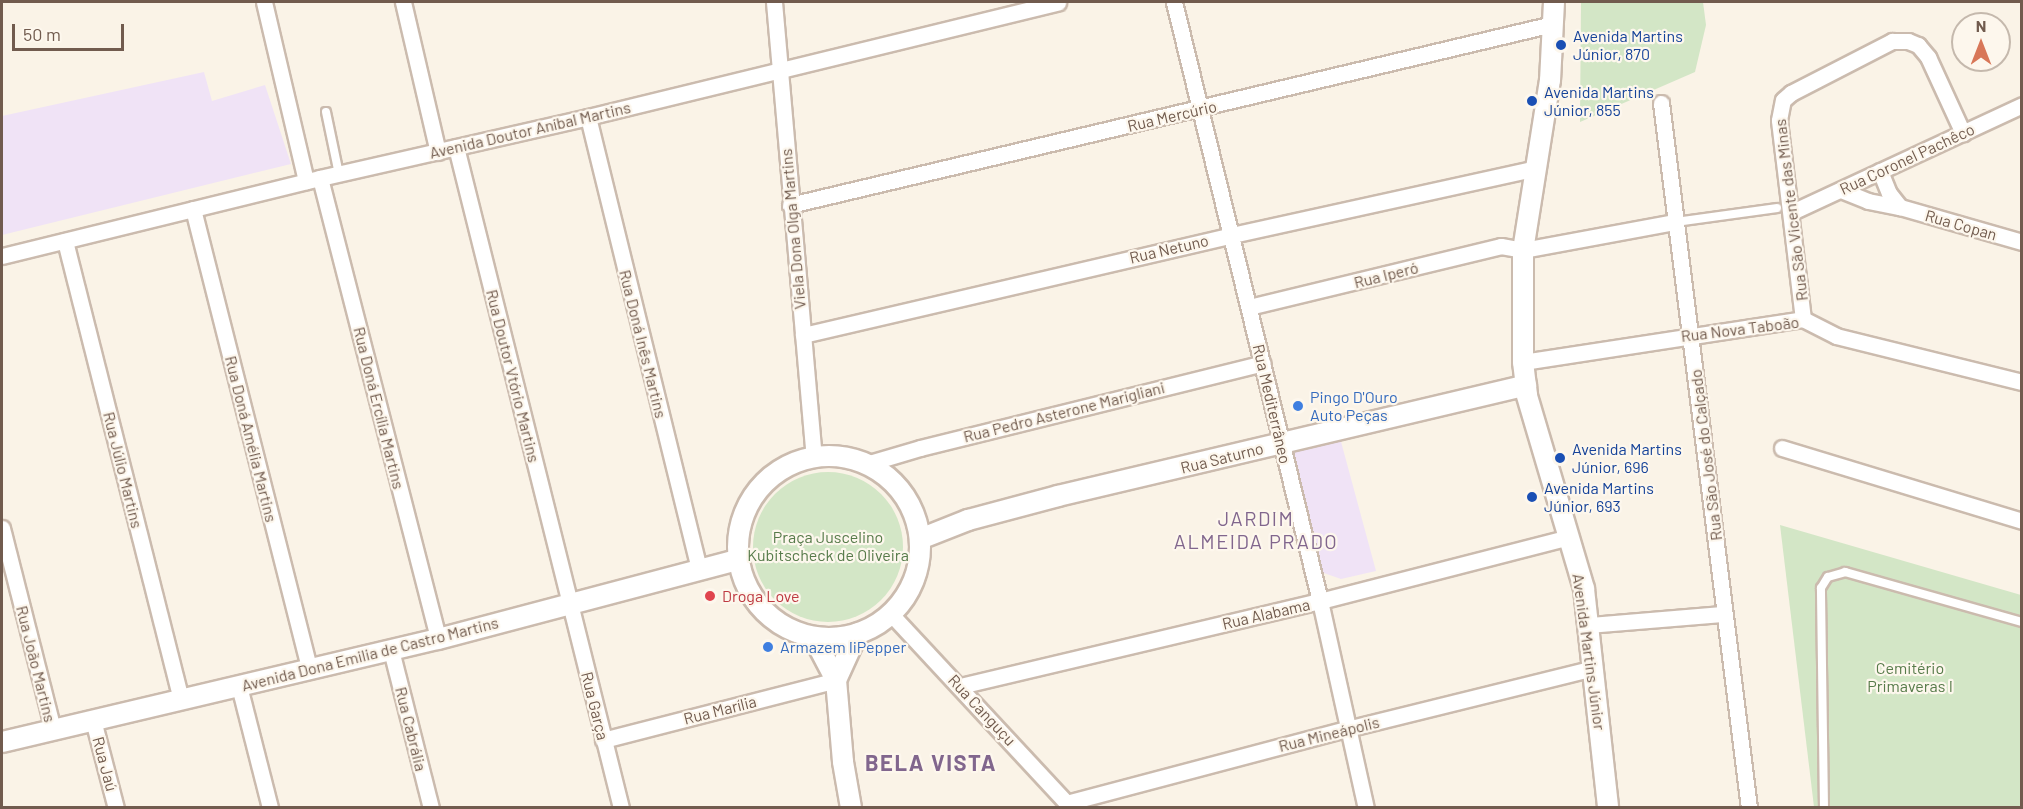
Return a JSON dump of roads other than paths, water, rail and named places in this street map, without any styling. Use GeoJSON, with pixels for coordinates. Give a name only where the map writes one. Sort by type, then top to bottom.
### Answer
{"type":"FeatureCollection","features":[{"type":"Feature","properties":{"kind":"street","name":"Rua Doná Ercília Martins"},"geometry":{"type":"LineString","coordinates":[[264,2],[438,639]]}},
{"type":"Feature","properties":{"kind":"street"},"geometry":{"type":"LineString","coordinates":[[403,2],[438,152]]}},
{"type":"Feature","properties":{"kind":"street","name":"Viela Dona Olga Martins"},"geometry":{"type":"LineString","coordinates":[[774,2],[790,205],[814,457]]}},
{"type":"Feature","properties":{"kind":"street","name":"Avenida Doutor Aníbal Martins"},"geometry":{"type":"LineString","coordinates":[[2,256],[313,179],[588,117],[1058,2]]}},
{"type":"Feature","properties":{"kind":"street","name":"Rua Mediterrâneo"},"geometry":{"type":"LineString","coordinates":[[1174,2],[1198,109],[1232,235],[1320,601],[1366,807]]}},
{"type":"Feature","properties":{"kind":"street","name":"Avenida Martins Júnior"},"geometry":{"type":"LineString","coordinates":[[1554,2],[1550,80],[1523,250],[1523,362],[1526,385],[1550,478],[1570,537],[1584,590],[1593,668],[1603,806]]}},
{"type":"Feature","properties":{"kind":"street","name":"Rua Mercúrio"},"geometry":{"type":"LineString","coordinates":[[790,205],[1553,24]]}},
{"type":"Feature","properties":{"kind":"street","name":"Rua São Vicente das Minas"},"geometry":{"type":"LineString","coordinates":[[1803,319],[1784,210],[1779,120],[1783,100],[1791,93],[1892,41],[1908,41],[1918,45],[1928,57],[1963,133]]}},
{"type":"Feature","properties":{"kind":"street","name":"Rua São José do Calçado"},"geometry":{"type":"LineString","coordinates":[[1661,103],[1674,222],[1692,334],[1749,807]]}},
{"type":"Feature","properties":{"kind":"street","name":"Rua Coronel Pachêco"},"geometry":{"type":"LineString","coordinates":[[1784,210],[1841,190],[2022,105]]}},
{"type":"Feature","properties":{"kind":"street","name":"Rua Doná Inês Martins"},"geometry":{"type":"LineString","coordinates":[[588,117],[699,570]]}},
{"type":"Feature","properties":{"kind":"street","name":"Rua Doutor Vtório Martins"},"geometry":{"type":"LineString","coordinates":[[456,147],[570,605]]}},
{"type":"Feature","properties":{"kind":"street","name":"Rua Netuno"},"geometry":{"type":"LineString","coordinates":[[803,335],[1232,235],[1536,168]]}},
{"type":"Feature","properties":{"kind":"street"},"geometry":{"type":"LineString","coordinates":[[1880,171],[1889,193],[1900,207]]}},
{"type":"Feature","properties":{"kind":"street","name":"Rua Copan"},"geometry":{"type":"LineString","coordinates":[[1841,190],[1868,201],[1900,207],[2022,242]]}},
{"type":"Feature","properties":{"kind":"street","name":"Rua Doná Amélia Martins"},"geometry":{"type":"LineString","coordinates":[[193,209],[309,669]]}},
{"type":"Feature","properties":{"kind":"street","name":"Rua Iperó"},"geometry":{"type":"LineString","coordinates":[[1249,307],[1501,246],[1523,250],[1674,222]]}},
{"type":"Feature","properties":{"kind":"street","name":"Rua Júlio Martins"},"geometry":{"type":"LineString","coordinates":[[65,241],[181,699]]}},
{"type":"Feature","properties":{"kind":"street","name":"Rua Nova Taboão"},"geometry":{"type":"LineString","coordinates":[[1523,362],[1692,334],[1803,319],[1836,336],[2022,382]]}},
{"type":"Feature","properties":{"kind":"street","name":"Rua Pedro Asterone Marigliani"},"geometry":{"type":"LineString","coordinates":[[866,464],[920,448],[1263,363]]}},
{"type":"Feature","properties":{"kind":"street","name":"Rua Saturno"},"geometry":{"type":"LineString","coordinates":[[920,539],[968,520],[1526,385]]}},
{"type":"Feature","properties":{"kind":"street"},"geometry":{"type":"LineString","coordinates":[[1782,448],[2022,520]]}},
{"type":"Feature","properties":{"kind":"street"},"geometry":{"type":"LineString","coordinates":[[814,457],[841,457],[866,464],[889,479],[907,500],[916,519],[920,539],[918,567],[909,593],[891,614],[857,634],[828,639],[814,638],[786,629],[763,612],[747,589],[737,560],[738,530],[742,515],[759,488],[784,467],[814,457]]}},
{"type":"Feature","properties":{"kind":"street","name":"Rua João Martins"},"geometry":{"type":"LineString","coordinates":[[2,528],[53,730]]}},
{"type":"Feature","properties":{"kind":"street","name":"Rua Alabama"},"geometry":{"type":"LineString","coordinates":[[960,686],[1320,601],[1570,537]]}},
{"type":"Feature","properties":{"kind":"street","name":"Avenida Dona Emilia de Castro Martins"},"geometry":{"type":"LineString","coordinates":[[2,742],[438,639],[737,560]]}},
{"type":"Feature","properties":{"kind":"street","name":"Rua Garça"},"geometry":{"type":"LineString","coordinates":[[570,605],[621,807]]}},
{"type":"Feature","properties":{"kind":"street","name":"Rua Canguçu"},"geometry":{"type":"LineString","coordinates":[[891,614],[1069,805]]}},
{"type":"Feature","properties":{"kind":"street"},"geometry":{"type":"LineString","coordinates":[[1589,625],[1724,614]]}},
{"type":"Feature","properties":{"kind":"street"},"geometry":{"type":"LineString","coordinates":[[836,680],[857,634]]}},
{"type":"Feature","properties":{"kind":"street"},"geometry":{"type":"LineString","coordinates":[[814,638],[836,680],[843,762],[851,807]]}},
{"type":"Feature","properties":{"kind":"street","name":"Rua Cabrália"},"geometry":{"type":"LineString","coordinates":[[391,650],[431,807]]}},
{"type":"Feature","properties":{"kind":"street","name":"Rua Mineápolis"},"geometry":{"type":"LineString","coordinates":[[1069,805],[1347,729],[1593,668]]}},
{"type":"Feature","properties":{"kind":"street","name":"Rua Marília"},"geometry":{"type":"LineString","coordinates":[[603,740],[836,680]]}},
{"type":"Feature","properties":{"kind":"street"},"geometry":{"type":"LineString","coordinates":[[238,686],[270,807]]}},
{"type":"Feature","properties":{"kind":"street","name":"Rua Jaú"},"geometry":{"type":"LineString","coordinates":[[93,720],[116,807]]}},
{"type":"Feature","properties":{"kind":"lane"},"geometry":{"type":"LineString","coordinates":[[326,111],[339,174]]}},
{"type":"Feature","properties":{"kind":"lane"},"geometry":{"type":"LineString","coordinates":[[1674,222],[1784,210]]}},
{"type":"Feature","properties":{"kind":"lane"},"geometry":{"type":"LineString","coordinates":[[1824,807],[1821,588],[1828,577],[1845,572],[2022,622]]}},
{"type":"Feature","properties":{"kind":"place","name":"Avenida Martins Júnior, 870"},"geometry":{"type":"Point","coordinates":[1561,45]}},
{"type":"Feature","properties":{"kind":"place","name":"Avenida Martins Júnior, 855"},"geometry":{"type":"Point","coordinates":[1532,101]}},
{"type":"Feature","properties":{"kind":"place","name":"Pingo D'Ouro Auto Peças"},"geometry":{"type":"Point","coordinates":[1298,406]}},
{"type":"Feature","properties":{"kind":"place","name":"Avenida Martins Júnior, 696"},"geometry":{"type":"Point","coordinates":[1560,458]}},
{"type":"Feature","properties":{"kind":"place","name":"Avenida Martins Júnior, 693"},"geometry":{"type":"Point","coordinates":[1532,497]}},
{"type":"Feature","properties":{"kind":"place","name":"Droga Love"},"geometry":{"type":"Point","coordinates":[710,596]}},
{"type":"Feature","properties":{"kind":"place","name":"Armazem liPepper"},"geometry":{"type":"Point","coordinates":[768,647]}},
{"type":"Feature","properties":{"kind":"district","name":"JARDIM ALMEIDA PRADO"},"geometry":{"type":"Point","coordinates":[1256,530]}},
{"type":"Feature","properties":{"kind":"district","name":"BELA VISTA"},"geometry":{"type":"Point","coordinates":[931,763]}},
{"type":"Feature","properties":{"kind":"park label","name":"Praça Juscelino Kubitscheck de Oliveira"},"geometry":{"type":"Point","coordinates":[828,546]}},
{"type":"Feature","properties":{"kind":"park label","name":"Cemitério Primaveras I"},"geometry":{"type":"Point","coordinates":[1910,677]}}]}
